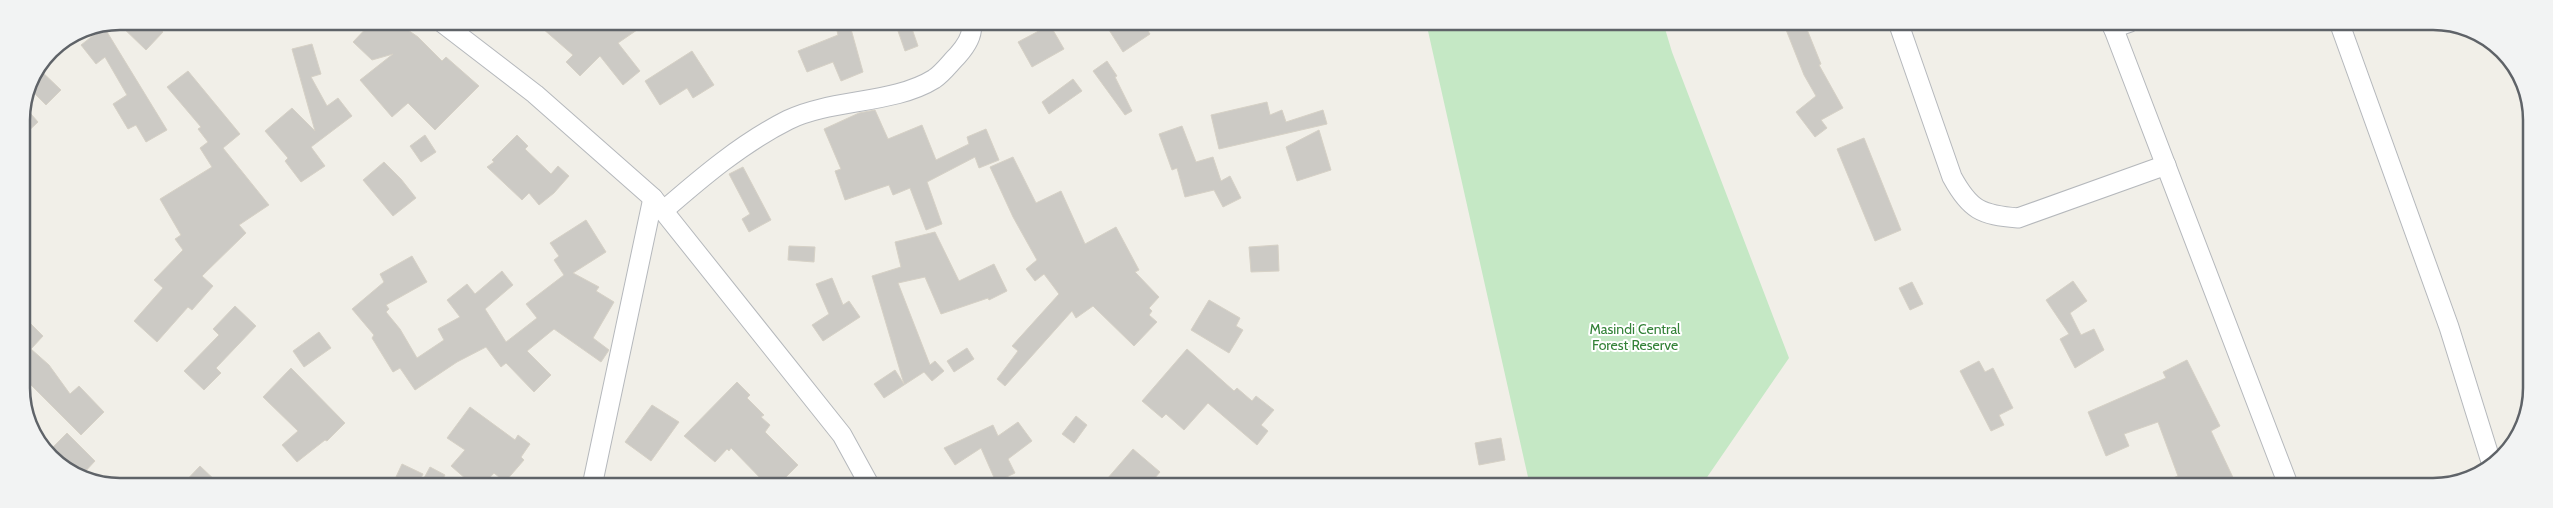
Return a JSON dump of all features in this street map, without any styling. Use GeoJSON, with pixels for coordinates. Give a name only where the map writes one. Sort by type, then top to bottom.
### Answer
{"type":"FeatureCollection","features":[{"type":"Feature","properties":{"kind":"street"},"geometry":{"type":"LineString","coordinates":[[452,30],[535,94],[658,205],[842,435],[866,478]]}},
{"type":"Feature","properties":{"kind":"street"},"geometry":{"type":"LineString","coordinates":[[594,478],[658,205],[788,120],[804,114],[907,90],[933,79],[945,70],[967,44],[972,30]]}},
{"type":"Feature","properties":{"kind":"street"},"geometry":{"type":"LineString","coordinates":[[1901,30],[1952,177],[1962,195],[1975,209],[1993,216],[2018,218],[2166,165]]}},
{"type":"Feature","properties":{"kind":"street"},"geometry":{"type":"LineString","coordinates":[[2120,30],[2166,165],[2286,478]]}},
{"type":"Feature","properties":{"kind":"street"},"geometry":{"type":"LineString","coordinates":[[2342,30],[2449,328],[2490,458]]}},
{"type":"Feature","properties":{"kind":"green space","name":"Masindi Central Forest Reserve"},"geometry":{"type":"Polygon","coordinates":[[[1428,30],[1665,30],[1672,52],[1789,358],[1706,478],[1528,478],[1428,30]]]}},
{"type":"Feature","properties":{"kind":"building"},"geometry":{"type":"Polygon","coordinates":[[[125,30],[161,30],[163,32],[146,50],[125,30]]]}},
{"type":"Feature","properties":{"kind":"building"},"geometry":{"type":"Polygon","coordinates":[[[364,30],[408,30],[418,37],[442,61],[446,57],[479,86],[435,130],[408,103],[392,117],[360,80],[393,54],[372,60],[353,42],[364,30]]]}},
{"type":"Feature","properties":{"kind":"building"},"geometry":{"type":"Polygon","coordinates":[[[544,30],[637,30],[618,43],[640,71],[623,85],[600,56],[580,76],[566,62],[573,55],[544,30]]]}},
{"type":"Feature","properties":{"kind":"building"},"geometry":{"type":"Polygon","coordinates":[[[837,30],[851,30],[863,72],[841,81],[833,62],[807,72],[798,51],[838,35],[837,30]]]}},
{"type":"Feature","properties":{"kind":"building"},"geometry":{"type":"Polygon","coordinates":[[[912,30],[918,46],[905,51],[898,31],[912,30]]]}},
{"type":"Feature","properties":{"kind":"building"},"geometry":{"type":"Polygon","coordinates":[[[1041,30],[1053,30],[1064,49],[1032,67],[1018,42],[1041,30]]]}},
{"type":"Feature","properties":{"kind":"building"},"geometry":{"type":"Polygon","coordinates":[[[1109,30],[1147,30],[1150,34],[1123,52],[1109,30]]]}},
{"type":"Feature","properties":{"kind":"building"},"geometry":{"type":"Polygon","coordinates":[[[1786,30],[1807,30],[1821,64],[1819,65],[1843,108],[1821,120],[1827,128],[1815,137],[1796,112],[1816,96],[1804,75],[1786,30]]]}},
{"type":"Feature","properties":{"kind":"building"},"geometry":{"type":"Polygon","coordinates":[[[107,31],[167,130],[146,142],[136,125],[128,129],[113,104],[127,95],[105,57],[96,64],[81,45],[95,34],[107,31]]]}},
{"type":"Feature","properties":{"kind":"building"},"geometry":{"type":"Polygon","coordinates":[[[312,44],[321,74],[311,77],[327,106],[338,98],[352,116],[311,147],[325,166],[301,182],[285,161],[288,158],[265,131],[292,108],[315,131],[292,49],[312,44]]]}},
{"type":"Feature","properties":{"kind":"building"},"geometry":{"type":"Polygon","coordinates":[[[692,51],[714,85],[693,98],[687,88],[660,105],[645,81],[692,51]]]}},
{"type":"Feature","properties":{"kind":"building"},"geometry":{"type":"Polygon","coordinates":[[[1107,61],[1117,76],[1115,77],[1132,111],[1125,115],[1093,71],[1107,61]]]}},
{"type":"Feature","properties":{"kind":"building"},"geometry":{"type":"Polygon","coordinates":[[[188,71],[240,134],[223,148],[269,205],[239,225],[246,233],[202,276],[213,286],[192,310],[188,307],[157,342],[134,321],[163,288],[154,280],[183,250],[175,239],[181,235],[160,199],[212,167],[200,148],[208,142],[198,129],[201,127],[167,87],[188,71]]]}},
{"type":"Feature","properties":{"kind":"building"},"geometry":{"type":"Polygon","coordinates":[[[43,73],[61,90],[46,105],[34,93],[43,73]]]}},
{"type":"Feature","properties":{"kind":"building"},"geometry":{"type":"Polygon","coordinates":[[[1073,79],[1082,91],[1049,114],[1042,102],[1073,79]]]}},
{"type":"Feature","properties":{"kind":"building"},"geometry":{"type":"Polygon","coordinates":[[[1267,102],[1270,115],[1282,110],[1286,122],[1323,110],[1327,124],[1219,149],[1211,115],[1267,102]]]}},
{"type":"Feature","properties":{"kind":"building"},"geometry":{"type":"Polygon","coordinates":[[[875,110],[888,139],[922,125],[936,160],[969,144],[967,137],[986,129],[999,160],[979,168],[975,157],[927,182],[942,224],[926,230],[910,188],[893,195],[889,185],[845,200],[835,171],[841,169],[824,129],[859,113],[875,110]]]}},
{"type":"Feature","properties":{"kind":"building"},"geometry":{"type":"Polygon","coordinates":[[[31,113],[38,122],[30,130],[31,113]]]}},
{"type":"Feature","properties":{"kind":"building"},"geometry":{"type":"Polygon","coordinates":[[[1182,126],[1196,162],[1213,157],[1221,181],[1230,176],[1241,198],[1223,207],[1214,190],[1185,197],[1177,168],[1172,170],[1159,134],[1182,126]]]}},
{"type":"Feature","properties":{"kind":"building"},"geometry":{"type":"Polygon","coordinates":[[[1319,130],[1331,170],[1297,181],[1286,147],[1319,130]]]}},
{"type":"Feature","properties":{"kind":"building"},"geometry":{"type":"Polygon","coordinates":[[[425,135],[436,152],[421,162],[410,146],[425,135]]]}},
{"type":"Feature","properties":{"kind":"building"},"geometry":{"type":"Polygon","coordinates":[[[517,135],[528,146],[525,149],[551,174],[558,166],[569,176],[554,193],[539,205],[529,193],[522,200],[487,167],[494,162],[492,160],[517,135]]]}},
{"type":"Feature","properties":{"kind":"building"},"geometry":{"type":"Polygon","coordinates":[[[1864,138],[1901,230],[1875,241],[1837,149],[1864,138]]]}},
{"type":"Feature","properties":{"kind":"building"},"geometry":{"type":"Polygon","coordinates":[[[1013,157],[1036,203],[1061,191],[1085,244],[1116,227],[1139,270],[1135,272],[1159,297],[1149,308],[1152,311],[1149,315],[1157,322],[1134,346],[1093,306],[1076,318],[1072,311],[1005,386],[997,379],[1018,351],[1012,346],[1059,294],[1044,274],[1035,281],[1026,269],[1037,260],[1013,217],[990,167],[1013,157]]]}},
{"type":"Feature","properties":{"kind":"building"},"geometry":{"type":"Polygon","coordinates":[[[384,162],[416,198],[393,216],[363,180],[384,162]]]}},
{"type":"Feature","properties":{"kind":"building"},"geometry":{"type":"Polygon","coordinates":[[[743,167],[771,220],[749,232],[742,219],[750,214],[729,174],[743,167]]]}},
{"type":"Feature","properties":{"kind":"building"},"geometry":{"type":"Polygon","coordinates":[[[586,220],[606,252],[573,273],[599,287],[596,291],[614,302],[593,338],[609,350],[601,362],[554,329],[527,351],[551,375],[534,392],[506,363],[501,367],[486,347],[457,362],[415,390],[400,368],[393,372],[372,338],[374,335],[352,309],[384,282],[380,274],[412,256],[427,282],[386,305],[389,309],[386,312],[400,329],[417,358],[444,340],[438,329],[460,317],[447,300],[467,284],[475,294],[502,271],[513,285],[485,309],[506,342],[537,318],[526,304],[564,275],[554,260],[559,256],[550,243],[586,220]]]}},
{"type":"Feature","properties":{"kind":"building"},"geometry":{"type":"Polygon","coordinates":[[[935,232],[959,281],[994,264],[1007,291],[989,300],[988,298],[941,314],[925,277],[898,283],[930,365],[935,361],[944,371],[932,381],[924,372],[884,398],[874,384],[895,370],[904,384],[872,276],[901,267],[895,242],[935,232]]]}},
{"type":"Feature","properties":{"kind":"building"},"geometry":{"type":"Polygon","coordinates":[[[1278,245],[1279,271],[1251,272],[1249,247],[1278,245]]]}},
{"type":"Feature","properties":{"kind":"building"},"geometry":{"type":"Polygon","coordinates":[[[789,246],[815,247],[814,262],[788,260],[789,246]]]}},
{"type":"Feature","properties":{"kind":"building"},"geometry":{"type":"Polygon","coordinates":[[[832,278],[843,305],[849,301],[860,317],[823,341],[812,325],[829,314],[816,284],[832,278]]]}},
{"type":"Feature","properties":{"kind":"building"},"geometry":{"type":"Polygon","coordinates":[[[2073,281],[2087,301],[2070,313],[2081,335],[2094,329],[2104,350],[2075,368],[2060,339],[2069,334],[2046,300],[2073,281]]]}},
{"type":"Feature","properties":{"kind":"building"},"geometry":{"type":"Polygon","coordinates":[[[1912,282],[1923,304],[1910,310],[1899,288],[1912,282]]]}},
{"type":"Feature","properties":{"kind":"building"},"geometry":{"type":"Polygon","coordinates":[[[1209,300],[1240,318],[1236,326],[1243,330],[1229,353],[1191,330],[1209,300]]]}},
{"type":"Feature","properties":{"kind":"building"},"geometry":{"type":"Polygon","coordinates":[[[235,306],[256,326],[216,368],[221,373],[204,390],[184,371],[219,335],[213,329],[235,306]]]}},
{"type":"Feature","properties":{"kind":"building"},"geometry":{"type":"Polygon","coordinates":[[[30,323],[43,336],[31,349],[49,365],[70,394],[79,386],[104,412],[81,435],[30,384],[30,323]]]}},
{"type":"Feature","properties":{"kind":"building"},"geometry":{"type":"Polygon","coordinates":[[[319,332],[331,348],[304,367],[293,351],[319,332]]]}},
{"type":"Feature","properties":{"kind":"building"},"geometry":{"type":"Polygon","coordinates":[[[967,348],[974,359],[954,372],[947,361],[967,348]]]}},
{"type":"Feature","properties":{"kind":"building"},"geometry":{"type":"Polygon","coordinates":[[[1187,349],[1234,391],[1237,388],[1252,401],[1256,396],[1274,410],[1261,425],[1268,431],[1257,445],[1208,403],[1184,430],[1166,414],[1162,418],[1142,401],[1187,349]]]}},
{"type":"Feature","properties":{"kind":"building"},"geometry":{"type":"Polygon","coordinates":[[[2187,360],[2220,426],[2211,431],[2233,478],[2173,478],[2178,476],[2158,422],[2124,434],[2129,446],[2106,456],[2088,412],[2166,378],[2163,372],[2187,360]]]}},
{"type":"Feature","properties":{"kind":"building"},"geometry":{"type":"Polygon","coordinates":[[[1979,361],[1985,372],[1993,368],[2013,408],[1999,415],[2004,425],[1991,431],[1960,371],[1979,361]]]}},
{"type":"Feature","properties":{"kind":"building"},"geometry":{"type":"Polygon","coordinates":[[[291,368],[345,423],[327,441],[325,440],[297,462],[282,445],[298,431],[263,397],[291,368]]]}},
{"type":"Feature","properties":{"kind":"building"},"geometry":{"type":"Polygon","coordinates":[[[737,382],[750,395],[747,398],[764,415],[761,417],[770,425],[765,432],[798,465],[785,478],[760,478],[731,448],[729,451],[727,449],[715,462],[684,436],[737,382]]]}},
{"type":"Feature","properties":{"kind":"building"},"geometry":{"type":"Polygon","coordinates":[[[652,405],[679,422],[651,461],[625,442],[652,405]]]}},
{"type":"Feature","properties":{"kind":"building"},"geometry":{"type":"Polygon","coordinates":[[[470,407],[515,440],[518,435],[530,444],[521,457],[524,460],[508,478],[500,478],[494,473],[489,478],[465,478],[451,466],[465,450],[447,438],[470,407]]]}},
{"type":"Feature","properties":{"kind":"building"},"geometry":{"type":"Polygon","coordinates":[[[1076,416],[1087,425],[1074,443],[1062,434],[1076,416]]]}},
{"type":"Feature","properties":{"kind":"building"},"geometry":{"type":"Polygon","coordinates":[[[1018,422],[1032,441],[1008,459],[1015,473],[1004,478],[994,478],[981,448],[955,465],[944,448],[993,425],[998,436],[1018,422]]]}},
{"type":"Feature","properties":{"kind":"building"},"geometry":{"type":"Polygon","coordinates":[[[67,433],[95,461],[86,471],[70,463],[52,448],[67,433]]]}},
{"type":"Feature","properties":{"kind":"building"},"geometry":{"type":"Polygon","coordinates":[[[1501,438],[1505,460],[1479,465],[1475,443],[1501,438]]]}},
{"type":"Feature","properties":{"kind":"building"},"geometry":{"type":"Polygon","coordinates":[[[1133,449],[1160,472],[1155,478],[1108,478],[1133,449]]]}},
{"type":"Feature","properties":{"kind":"building"},"geometry":{"type":"Polygon","coordinates":[[[402,464],[423,474],[421,478],[396,477],[402,464]]]}},
{"type":"Feature","properties":{"kind":"building"},"geometry":{"type":"Polygon","coordinates":[[[200,466],[213,478],[189,478],[200,466]]]}},
{"type":"Feature","properties":{"kind":"building"},"geometry":{"type":"Polygon","coordinates":[[[430,467],[445,475],[443,478],[424,478],[430,467]]]}}]}
